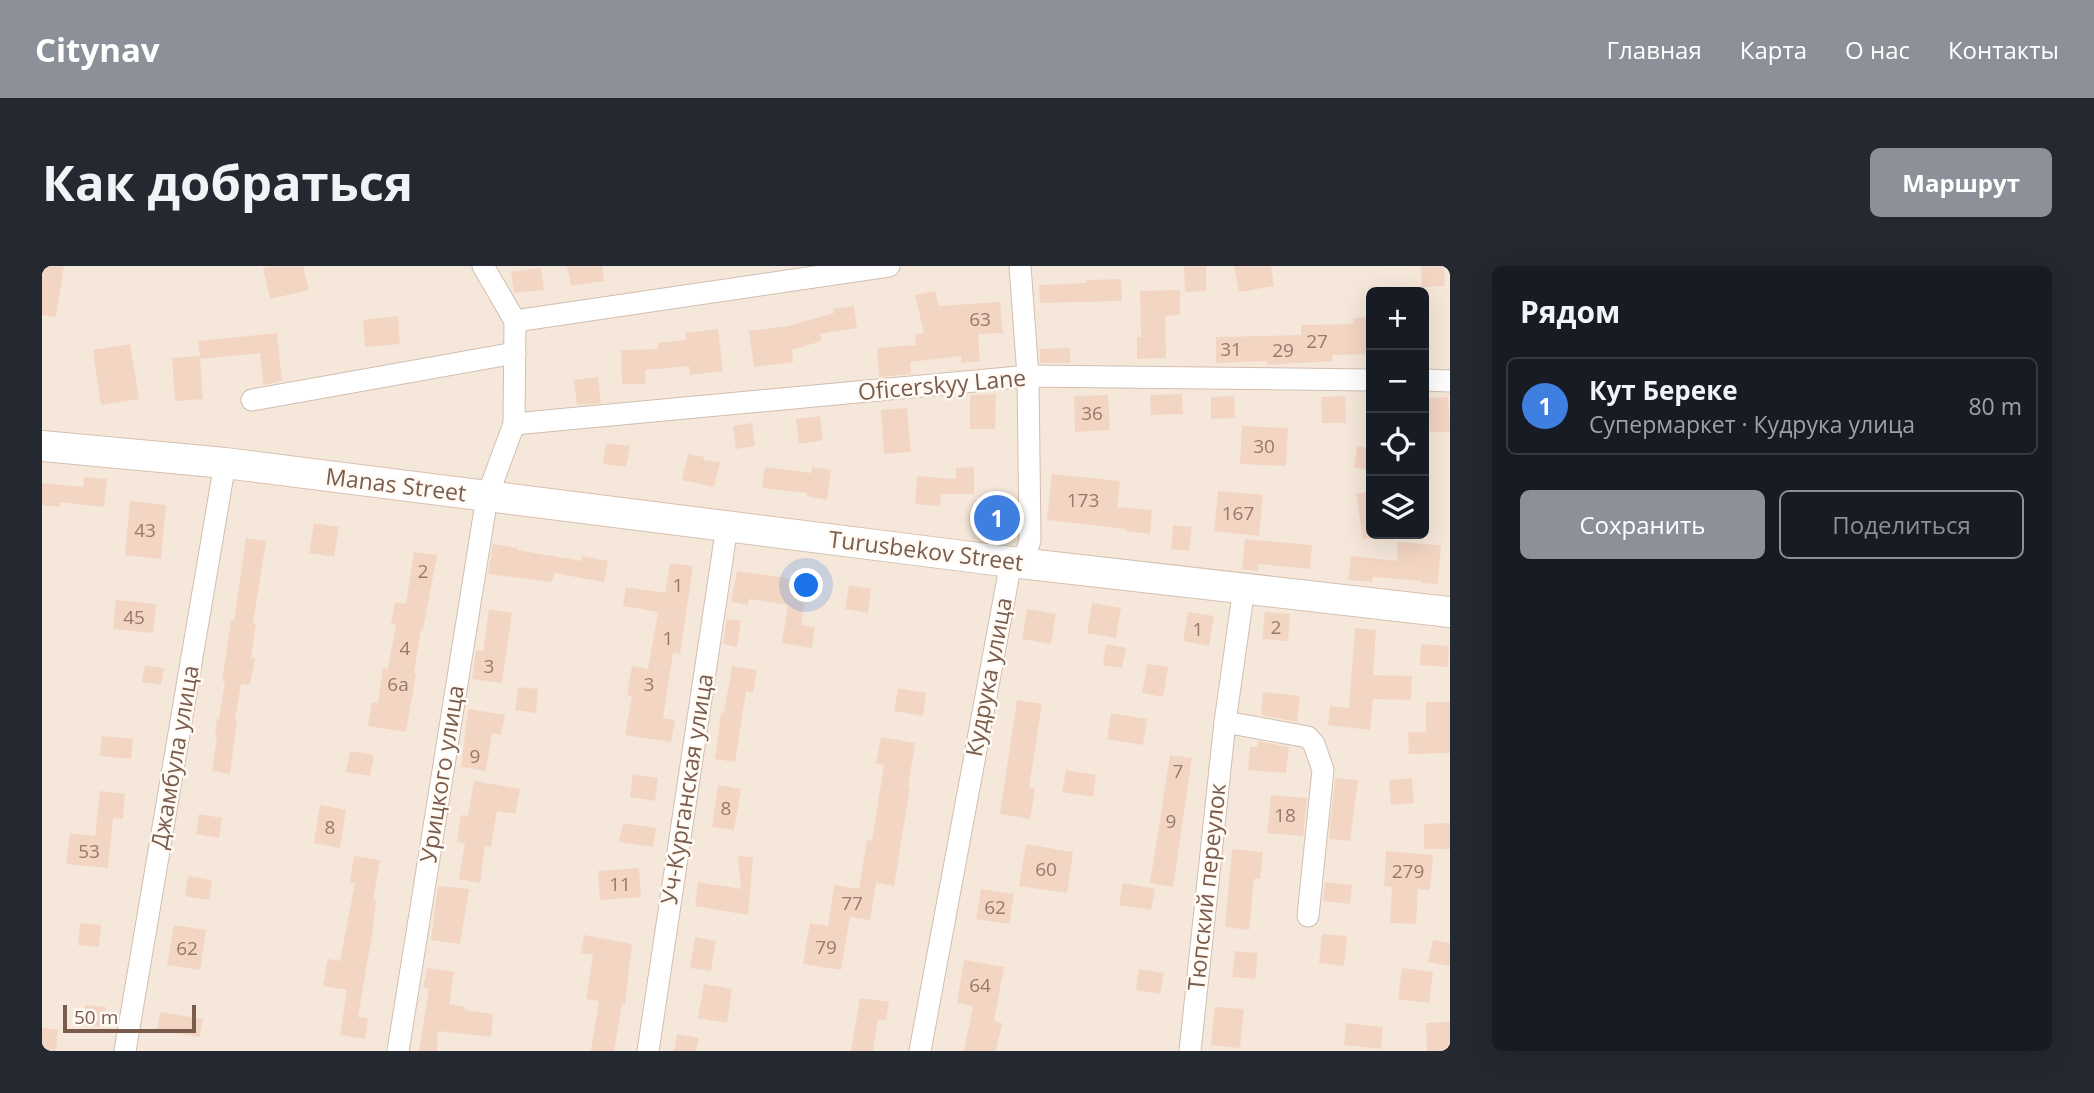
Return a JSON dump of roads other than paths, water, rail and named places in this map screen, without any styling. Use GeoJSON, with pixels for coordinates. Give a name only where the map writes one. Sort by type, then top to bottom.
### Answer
{"type":"FeatureCollection","features":[{"type":"Feature","properties":{"kind":"street"},"geometry":{"type":"LineString","coordinates":[[483,266],[515,321],[889,266]]}},
{"type":"Feature","properties":{"kind":"street","name":"Кудрука улица"},"geometry":{"type":"LineString","coordinates":[[920,1051],[1011,562],[1026,554],[1030,540],[1028,376],[1020,266]]}},
{"type":"Feature","properties":{"kind":"street","name":"Manas Street"},"geometry":{"type":"LineString","coordinates":[[42,446],[225,463],[486,497],[514,424],[515,321]]}},
{"type":"Feature","properties":{"kind":"street"},"geometry":{"type":"LineString","coordinates":[[252,400],[515,354]]}},
{"type":"Feature","properties":{"kind":"street","name":"Oficerskyy Lane"},"geometry":{"type":"LineString","coordinates":[[514,424],[1028,376],[1366,380]]}},
{"type":"Feature","properties":{"kind":"street"},"geometry":{"type":"LineString","coordinates":[[1429,380],[1450,381]]}},
{"type":"Feature","properties":{"kind":"street","name":"Джамбула улица"},"geometry":{"type":"LineString","coordinates":[[125,1051],[225,463]]}},
{"type":"Feature","properties":{"kind":"street","name":"Turusbekov Street"},"geometry":{"type":"LineString","coordinates":[[486,497],[1011,562],[1450,612]]}},
{"type":"Feature","properties":{"kind":"street","name":"Урицкого улица"},"geometry":{"type":"LineString","coordinates":[[398,1051],[486,497]]}},
{"type":"Feature","properties":{"kind":"street","name":"Уч-Курганская улица"},"geometry":{"type":"LineString","coordinates":[[648,1051],[727,526]]}},
{"type":"Feature","properties":{"kind":"street","name":"Тюпский переулок"},"geometry":{"type":"LineString","coordinates":[[1190,1051],[1225,722],[1244,588]]}},
{"type":"Feature","properties":{"kind":"street"},"geometry":{"type":"LineString","coordinates":[[1225,722],[1308,737],[1314,744],[1322,770],[1308,916]]}},
{"type":"Feature","properties":{"kind":"place","name":"Кут Береке"},"geometry":{"type":"Point","coordinates":[997,518]}}]}
